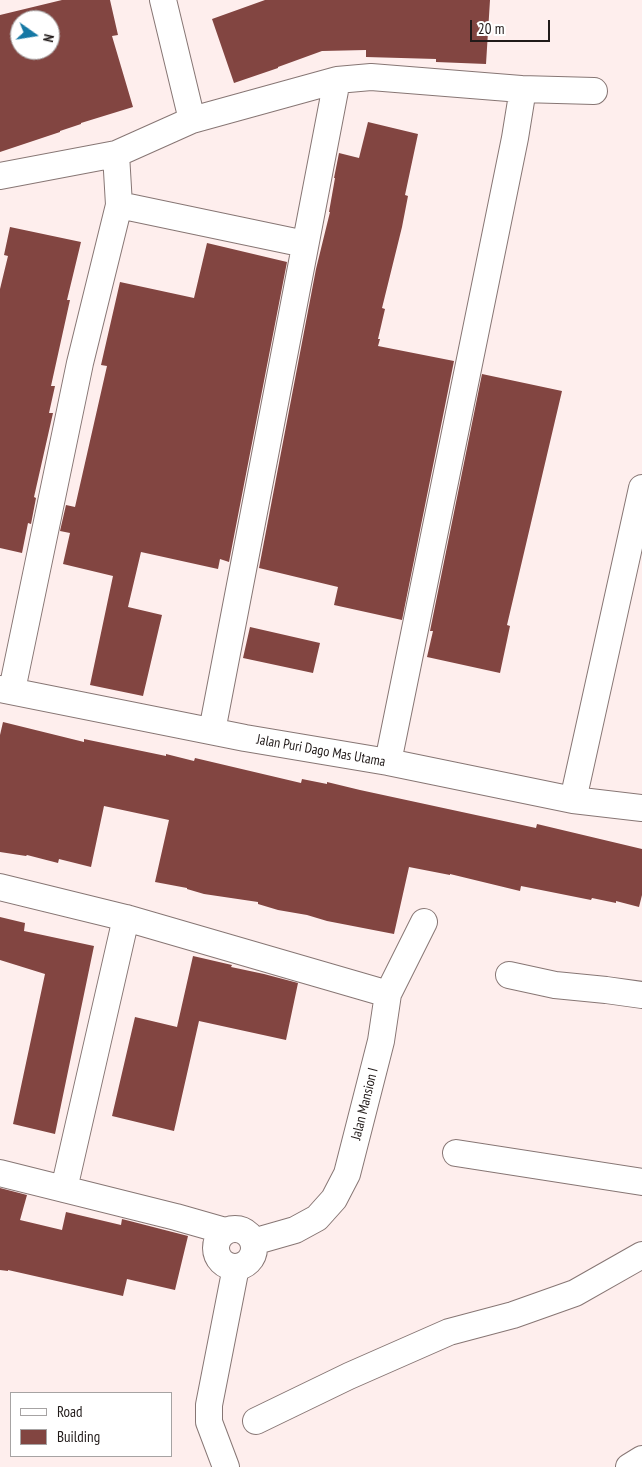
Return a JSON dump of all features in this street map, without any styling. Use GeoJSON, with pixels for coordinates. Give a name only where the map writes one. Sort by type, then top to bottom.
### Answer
{"type":"FeatureCollection","features":[{"type":"Feature","properties":{"kind":"street"},"geometry":{"type":"LineString","coordinates":[[164,0],[192,120]]}},
{"type":"Feature","properties":{"kind":"street"},"geometry":{"type":"LineString","coordinates":[[0,176],[116,154],[192,120],[336,80],[370,77],[521,88],[594,90]]}},
{"type":"Feature","properties":{"kind":"street"},"geometry":{"type":"LineString","coordinates":[[212,731],[336,80]]}},
{"type":"Feature","properties":{"kind":"street"},"geometry":{"type":"LineString","coordinates":[[388,762],[513,148],[521,101],[521,88]]}},
{"type":"Feature","properties":{"kind":"street"},"geometry":{"type":"LineString","coordinates":[[6,690],[80,363],[119,205],[116,154]]}},
{"type":"Feature","properties":{"kind":"street"},"geometry":{"type":"LineString","coordinates":[[119,205],[305,244]]}},
{"type":"Feature","properties":{"kind":"street"},"geometry":{"type":"LineString","coordinates":[[573,800],[642,488]]}},
{"type":"Feature","properties":{"kind":"street","name":"Jalan Puri Dago Mas Utama"},"geometry":{"type":"LineString","coordinates":[[6,690],[212,731],[388,762],[573,800],[642,808]]}},
{"type":"Feature","properties":{"kind":"street"},"geometry":{"type":"LineString","coordinates":[[0,887],[126,918],[388,994]]}},
{"type":"Feature","properties":{"kind":"street"},"geometry":{"type":"LineString","coordinates":[[64,1189],[126,918]]}},
{"type":"Feature","properties":{"kind":"street","name":"Jalan Mansion I"},"geometry":{"type":"LineString","coordinates":[[253,1242],[295,1230],[317,1218],[334,1199],[350,1164],[381,1041],[388,994],[424,922]]}},
{"type":"Feature","properties":{"kind":"street"},"geometry":{"type":"LineString","coordinates":[[509,975],[555,986],[606,990],[642,996]]}},
{"type":"Feature","properties":{"kind":"street"},"geometry":{"type":"LineString","coordinates":[[456,1153],[642,1182]]}},
{"type":"Feature","properties":{"kind":"street"},"geometry":{"type":"LineString","coordinates":[[0,1173],[225,1231]]}},
{"type":"Feature","properties":{"kind":"street"},"geometry":{"type":"LineString","coordinates":[[234,1228],[242,1230],[249,1235],[253,1242],[254,1251],[244,1265],[228,1266],[221,1261],[216,1253],[219,1237],[225,1231],[234,1228]]}},
{"type":"Feature","properties":{"kind":"street"},"geometry":{"type":"LineString","coordinates":[[256,1421],[348,1376],[450,1332],[513,1314],[574,1292],[642,1255]]}},
{"type":"Feature","properties":{"kind":"street"},"geometry":{"type":"LineString","coordinates":[[226,1467],[209,1422],[209,1405],[236,1267]]}},
{"type":"Feature","properties":{"kind":"street"},"geometry":{"type":"LineString","coordinates":[[629,1467],[642,1459]]}},
{"type":"Feature","properties":{"kind":"building"},"geometry":{"type":"Polygon","coordinates":[[[62,0],[110,0],[118,35],[112,36],[133,107],[81,123],[0,152],[0,15],[10,13],[10,60],[60,60],[60,10],[21,10],[62,0]]]}},
{"type":"Feature","properties":{"kind":"building"},"geometry":{"type":"Polygon","coordinates":[[[265,0],[490,0],[486,64],[436,62],[436,59],[366,57],[366,50],[322,51],[234,83],[212,19],[265,0]]]}},
{"type":"Feature","properties":{"kind":"building"},"geometry":{"type":"Polygon","coordinates":[[[368,122],[418,134],[405,195],[408,196],[402,227],[382,308],[385,309],[378,346],[454,361],[402,620],[334,605],[338,587],[259,568],[316,269],[330,212],[339,153],[359,158],[368,122]]]}},
{"type":"Feature","properties":{"kind":"building"},"geometry":{"type":"Polygon","coordinates":[[[10,227],[81,242],[67,300],[70,300],[51,386],[55,386],[49,413],[53,413],[34,497],[36,498],[31,524],[28,523],[22,553],[0,548],[0,289],[8,256],[4,255],[10,227]]]}},
{"type":"Feature","properties":{"kind":"building"},"geometry":{"type":"Polygon","coordinates":[[[207,243],[287,262],[229,562],[220,559],[218,569],[141,552],[128,607],[162,615],[143,696],[90,685],[113,576],[63,564],[70,533],[60,531],[66,505],[75,507],[107,366],[101,365],[120,282],[194,298],[207,243]]]}},
{"type":"Feature","properties":{"kind":"building"},"geometry":{"type":"Polygon","coordinates":[[[482,374],[562,391],[507,625],[510,626],[500,673],[427,657],[433,631],[430,631],[482,374]]]}},
{"type":"Feature","properties":{"kind":"building"},"geometry":{"type":"Polygon","coordinates":[[[250,627],[320,643],[313,673],[243,658],[250,627]]]}},
{"type":"Feature","properties":{"kind":"building"},"geometry":{"type":"Polygon","coordinates":[[[3,722],[84,742],[84,739],[194,761],[195,758],[301,783],[302,779],[327,784],[327,782],[536,828],[537,824],[642,849],[642,895],[639,907],[616,901],[616,903],[592,898],[591,900],[521,886],[520,891],[450,874],[409,867],[394,934],[278,910],[258,904],[258,902],[204,894],[187,888],[155,882],[169,820],[104,806],[91,867],[59,859],[58,863],[27,855],[0,852],[0,735],[3,722]]]}},
{"type":"Feature","properties":{"kind":"building"},"geometry":{"type":"Polygon","coordinates":[[[0,917],[25,923],[24,931],[94,946],[55,1134],[13,1124],[45,974],[0,960],[0,917]]]}},
{"type":"Feature","properties":{"kind":"building"},"geometry":{"type":"Polygon","coordinates":[[[193,956],[298,983],[286,1040],[199,1021],[174,1131],[112,1116],[135,1017],[177,1027],[193,956]]]}},
{"type":"Feature","properties":{"kind":"building"},"geometry":{"type":"Polygon","coordinates":[[[0,1188],[27,1195],[20,1220],[62,1230],[66,1212],[121,1225],[122,1219],[188,1236],[175,1290],[127,1279],[123,1296],[8,1270],[0,1270],[0,1188]]]}}]}
